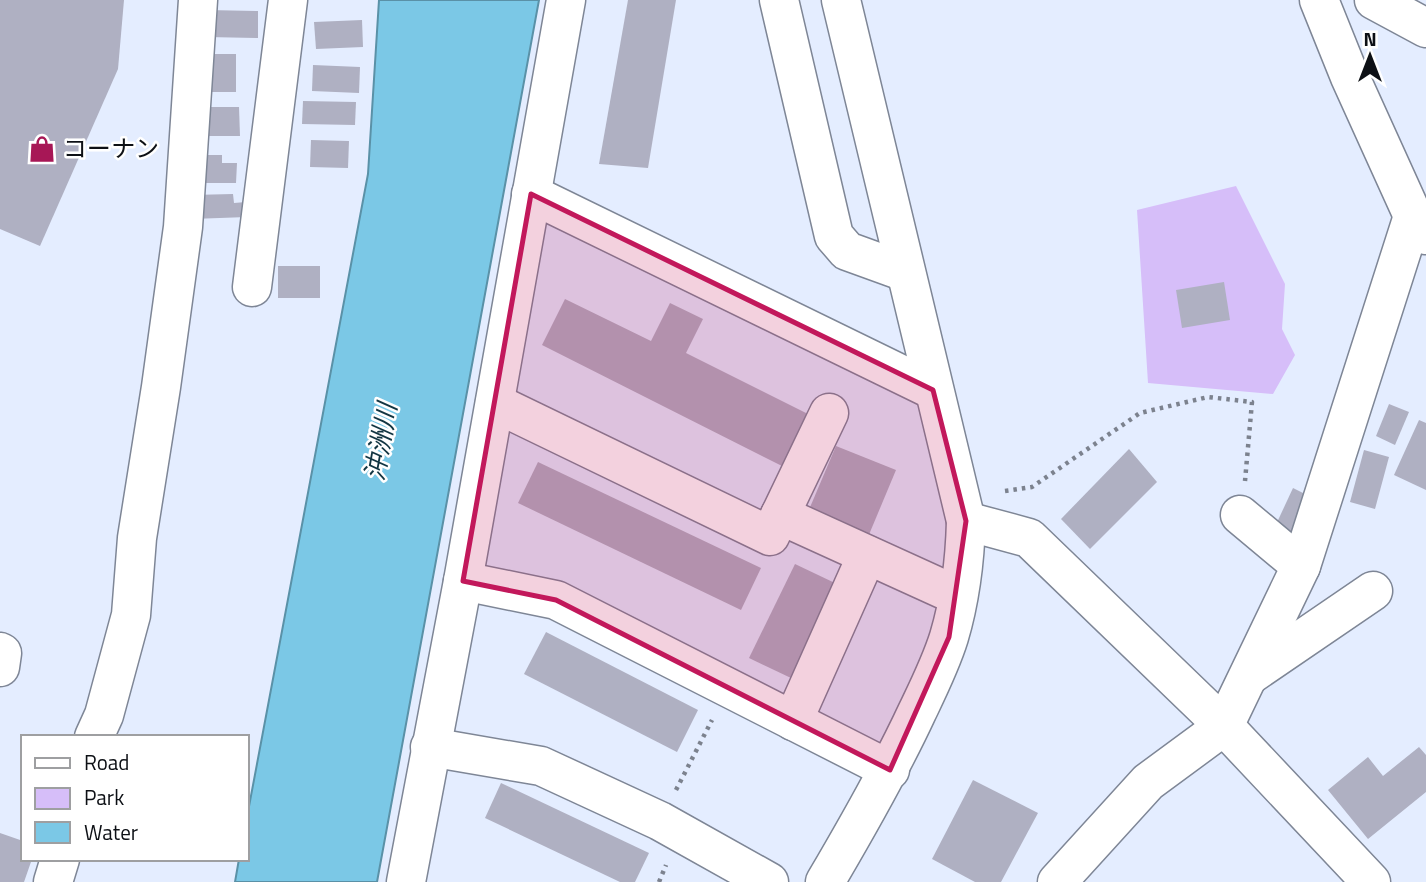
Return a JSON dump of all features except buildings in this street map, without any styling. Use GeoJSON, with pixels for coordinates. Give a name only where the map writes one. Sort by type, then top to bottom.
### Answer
{"type":"FeatureCollection","features":[{"type":"Feature","properties":{"kind":"street"},"geometry":{"type":"LineString","coordinates":[[95,735],[104,715],[131,615],[138,538],[162,387],[183,227],[198,0]]}},
{"type":"Feature","properties":{"kind":"street"},"geometry":{"type":"LineString","coordinates":[[252,287],[288,0]]}},
{"type":"Feature","properties":{"kind":"street"},"geometry":{"type":"LineString","coordinates":[[406,882],[463,581],[566,0]]}},
{"type":"Feature","properties":{"kind":"street"},"geometry":{"type":"LineString","coordinates":[[779,0],[834,236],[847,251],[905,272]]}},
{"type":"Feature","properties":{"kind":"street"},"geometry":{"type":"LineString","coordinates":[[825,882],[890,770],[936,671],[949,637],[964,564],[962,510],[841,0]]}},
{"type":"Feature","properties":{"kind":"street"},"geometry":{"type":"LineString","coordinates":[[1057,882],[1148,782],[1224,726],[1301,566],[1420,225],[1350,77],[1319,0]]}},
{"type":"Feature","properties":{"kind":"street"},"geometry":{"type":"LineString","coordinates":[[1374,0],[1426,28]]}},
{"type":"Feature","properties":{"kind":"street"},"geometry":{"type":"LineString","coordinates":[[531,194],[933,390]]}},
{"type":"Feature","properties":{"kind":"street"},"geometry":{"type":"LineString","coordinates":[[495,403],[775,526],[867,555],[958,596]]}},
{"type":"Feature","properties":{"kind":"street"},"geometry":{"type":"LineString","coordinates":[[775,526],[828,413]]}},
{"type":"Feature","properties":{"kind":"street"},"geometry":{"type":"LineString","coordinates":[[962,510],[1029,538],[1224,726],[1371,882]]}},
{"type":"Feature","properties":{"kind":"street"},"geometry":{"type":"LineString","coordinates":[[1240,515],[1301,566]]}},
{"type":"Feature","properties":{"kind":"street"},"geometry":{"type":"LineString","coordinates":[[793,721],[867,555]]}},
{"type":"Feature","properties":{"kind":"street"},"geometry":{"type":"LineString","coordinates":[[463,581],[556,600],[890,770]]}},
{"type":"Feature","properties":{"kind":"street"},"geometry":{"type":"LineString","coordinates":[[1249,676],[1373,591]]}},
{"type":"Feature","properties":{"kind":"street"},"geometry":{"type":"LineString","coordinates":[[0,652],[0,667]]}},
{"type":"Feature","properties":{"kind":"street"},"geometry":{"type":"LineString","coordinates":[[430,747],[541,766],[660,821],[769,882]]}},
{"type":"Feature","properties":{"kind":"street"},"geometry":{"type":"LineString","coordinates":[[53,882],[59,861]]}},
{"type":"Feature","properties":{"kind":"path"},"geometry":{"type":"LineString","coordinates":[[962,510],[1032,487],[1140,413],[1208,397],[1252,402],[1240,515]]}},
{"type":"Feature","properties":{"kind":"path"},"geometry":{"type":"LineString","coordinates":[[660,821],[728,688]]}},
{"type":"Feature","properties":{"kind":"highlighted area"},"geometry":{"type":"Polygon","coordinates":[[[531,194],[933,390],[966,521],[949,637],[890,770],[556,600],[463,581],[531,194]]]}},
{"type":"Feature","properties":{"kind":"green space"},"geometry":{"type":"Polygon","coordinates":[[[1236,186],[1285,284],[1282,329],[1295,355],[1273,394],[1148,383],[1137,210],[1236,186]]]}},
{"type":"Feature","properties":{"kind":"water","name":"沖洲川"},"geometry":{"type":"Polygon","coordinates":[[[379,0],[539,0],[377,882],[235,882],[239,861],[248,861],[248,812],[368,174],[379,0]]]}},
{"type":"Feature","properties":{"kind":"place","name":"コーナン"},"geometry":{"type":"Point","coordinates":[42,149]}}]}
